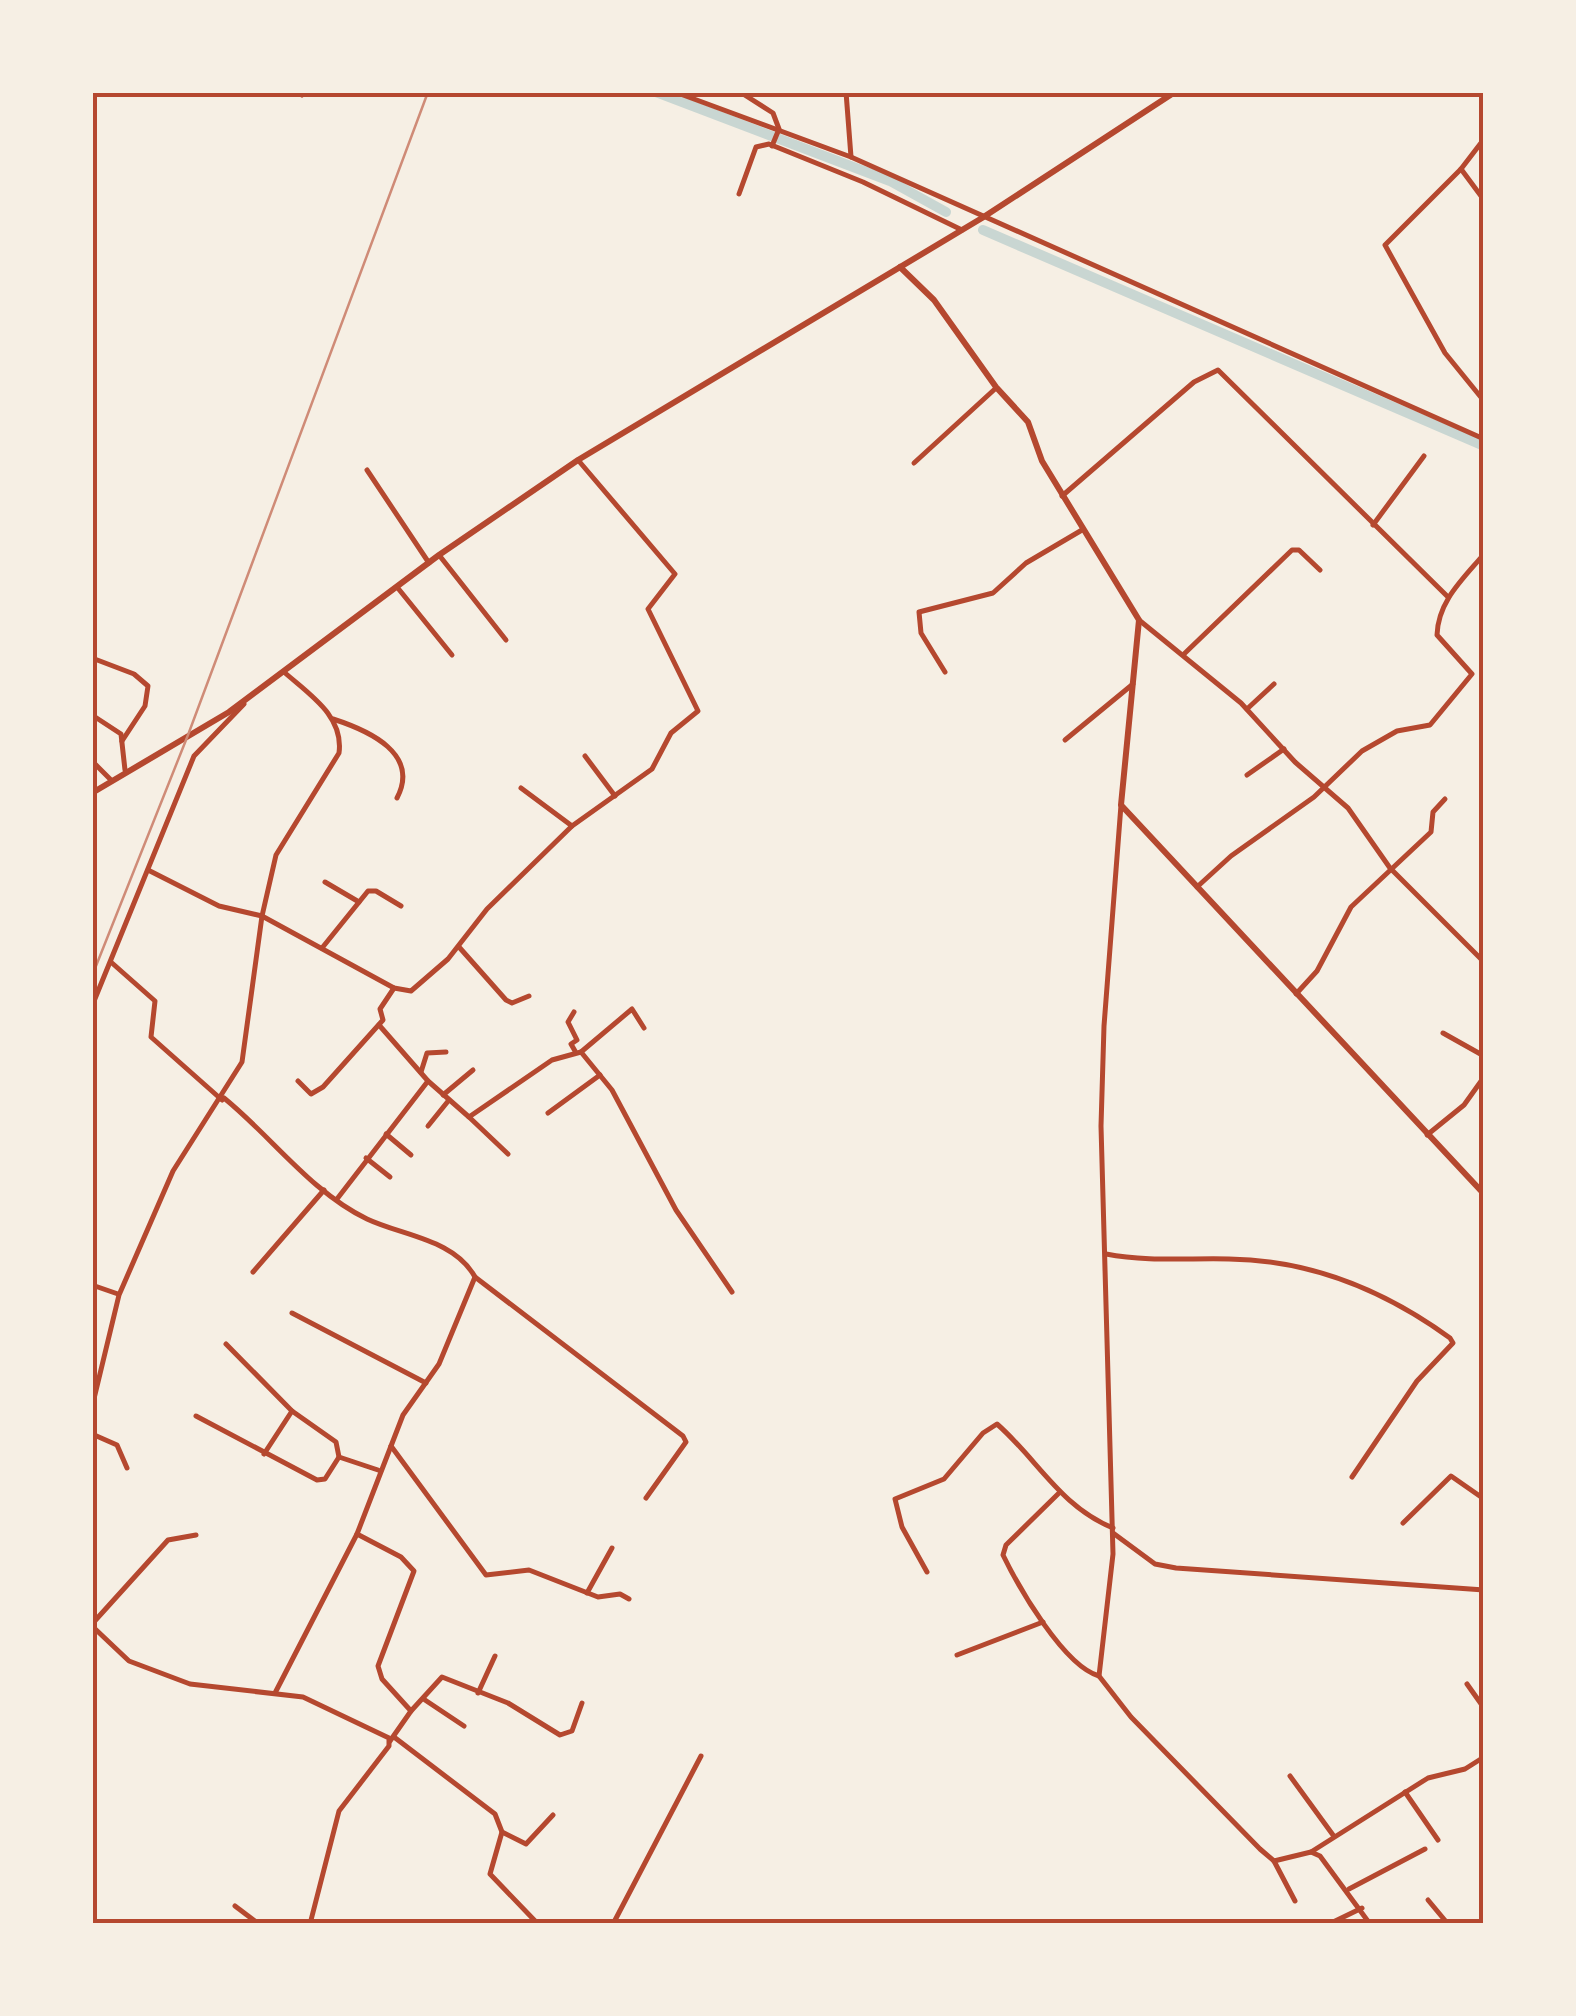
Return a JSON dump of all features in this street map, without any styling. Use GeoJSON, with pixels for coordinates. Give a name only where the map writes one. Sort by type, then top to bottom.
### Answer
{"type":"FeatureCollection","features":[{"type":"Feature","properties":{"kind":"main road"},"geometry":{"type":"LineString","coordinates":[[92,793],[125,770],[229,712],[439,555],[578,460],[982,218],[1175,92]]}},
{"type":"Feature","properties":{"kind":"main road"},"geometry":{"type":"LineString","coordinates":[[900,268],[934,300],[996,388],[1028,422],[1042,461],[1139,620],[1121,805],[1484,1194]]}},
{"type":"Feature","properties":{"kind":"street"},"geometry":{"type":"LineString","coordinates":[[675,92],[962,230]]}},
{"type":"Feature","properties":{"kind":"street"},"geometry":{"type":"LineString","coordinates":[[740,92],[773,112],[775,138]]}},
{"type":"Feature","properties":{"kind":"street"},"geometry":{"type":"LineString","coordinates":[[846,92],[852,157]]}},
{"type":"Feature","properties":{"kind":"street"},"geometry":{"type":"LineString","coordinates":[[739,194],[756,147],[775,138],[852,157],[1484,439]]}},
{"type":"Feature","properties":{"kind":"street"},"geometry":{"type":"LineString","coordinates":[[1482,396],[1445,352],[1386,245],[1460,170],[1484,139]]}},
{"type":"Feature","properties":{"kind":"street"},"geometry":{"type":"LineString","coordinates":[[1460,170],[1484,200]]}},
{"type":"Feature","properties":{"kind":"street"},"geometry":{"type":"LineString","coordinates":[[1062,496],[1194,382],[1218,370],[1448,597]]}},
{"type":"Feature","properties":{"kind":"street"},"geometry":{"type":"LineString","coordinates":[[914,464],[996,388]]}},
{"type":"Feature","properties":{"kind":"street"},"geometry":{"type":"LineString","coordinates":[[1374,525],[1424,456]]}},
{"type":"Feature","properties":{"kind":"street"},"geometry":{"type":"LineString","coordinates":[[148,870],[218,906],[262,916],[394,988],[410,991],[459,947],[487,908],[572,826],[652,769],[671,733],[698,711],[648,609],[652,598],[674,578],[673,567],[578,460]]}},
{"type":"Feature","properties":{"kind":"street"},"geometry":{"type":"LineString","coordinates":[[367,470],[429,563]]}},
{"type":"Feature","properties":{"kind":"street"},"geometry":{"type":"LineString","coordinates":[[945,672],[921,633],[919,612],[993,593],[1026,563],[1082,530]]}},
{"type":"Feature","properties":{"kind":"street"},"geometry":{"type":"LineString","coordinates":[[1184,654],[1292,550],[1299,550],[1320,570]]}},
{"type":"Feature","properties":{"kind":"street"},"geometry":{"type":"LineString","coordinates":[[1197,887],[1362,751],[1397,731],[1430,725],[1472,674],[1437,635],[1448,597],[1484,554]]}},
{"type":"Feature","properties":{"kind":"street"},"geometry":{"type":"LineString","coordinates":[[439,555],[506,640]]}},
{"type":"Feature","properties":{"kind":"street"},"geometry":{"type":"LineString","coordinates":[[396,587],[452,655]]}},
{"type":"Feature","properties":{"kind":"street"},"geometry":{"type":"LineString","coordinates":[[1139,620],[1247,709],[1348,808],[1390,868],[1484,962]]}},
{"type":"Feature","properties":{"kind":"street"},"geometry":{"type":"LineString","coordinates":[[92,658],[134,674],[148,686],[145,706],[122,741]]}},
{"type":"Feature","properties":{"kind":"street"},"geometry":{"type":"LineString","coordinates":[[284,672],[334,719],[365,732],[400,758],[406,776],[397,798]]}},
{"type":"Feature","properties":{"kind":"street"},"geometry":{"type":"LineString","coordinates":[[1065,740],[1133,684]]}},
{"type":"Feature","properties":{"kind":"street"},"geometry":{"type":"LineString","coordinates":[[1247,709],[1274,684]]}},
{"type":"Feature","properties":{"kind":"street"},"geometry":{"type":"LineString","coordinates":[[92,1006],[194,756],[252,693]]}},
{"type":"Feature","properties":{"kind":"street"},"geometry":{"type":"LineString","coordinates":[[92,716],[118,731],[125,770]]}},
{"type":"Feature","properties":{"kind":"street"},"geometry":{"type":"LineString","coordinates":[[92,1407],[120,1294],[174,1172],[223,1099],[242,1062],[262,916],[276,855],[338,753],[341,734],[334,719]]}},
{"type":"Feature","properties":{"kind":"street"},"geometry":{"type":"LineString","coordinates":[[1247,775],[1284,749]]}},
{"type":"Feature","properties":{"kind":"street"},"geometry":{"type":"LineString","coordinates":[[585,756],[615,796]]}},
{"type":"Feature","properties":{"kind":"street"},"geometry":{"type":"LineString","coordinates":[[92,761],[111,780]]}},
{"type":"Feature","properties":{"kind":"street"},"geometry":{"type":"LineString","coordinates":[[521,788],[572,826]]}},
{"type":"Feature","properties":{"kind":"street"},"geometry":{"type":"LineString","coordinates":[[1296,995],[1317,971],[1352,907],[1431,832],[1433,812],[1445,800]]}},
{"type":"Feature","properties":{"kind":"street"},"geometry":{"type":"LineString","coordinates":[[1099,1676],[1113,1530],[1103,1046],[1121,805]]}},
{"type":"Feature","properties":{"kind":"street"},"geometry":{"type":"LineString","coordinates":[[326,882],[359,902]]}},
{"type":"Feature","properties":{"kind":"street"},"geometry":{"type":"LineString","coordinates":[[322,948],[372,890],[401,906]]}},
{"type":"Feature","properties":{"kind":"street"},"geometry":{"type":"LineString","coordinates":[[459,947],[506,1000],[512,1003],[529,996]]}},
{"type":"Feature","properties":{"kind":"street"},"geometry":{"type":"LineString","coordinates":[[111,960],[114,969],[155,1001],[151,1038],[324,1190],[370,1220],[448,1250],[470,1266],[475,1277],[683,1436],[686,1442],[681,1455],[646,1498]]}},
{"type":"Feature","properties":{"kind":"street"},"geometry":{"type":"LineString","coordinates":[[298,1081],[311,1094],[318,1092],[383,1020],[380,1009],[394,988]]}},
{"type":"Feature","properties":{"kind":"street"},"geometry":{"type":"LineString","coordinates":[[469,1117],[513,1083],[578,1051],[632,1009],[644,1028]]}},
{"type":"Feature","properties":{"kind":"street"},"geometry":{"type":"LineString","coordinates":[[574,1012],[568,1022],[577,1040],[571,1044],[600,1075],[676,1210],[732,1292]]}},
{"type":"Feature","properties":{"kind":"street"},"geometry":{"type":"LineString","coordinates":[[378,1025],[428,1081],[508,1154]]}},
{"type":"Feature","properties":{"kind":"street"},"geometry":{"type":"LineString","coordinates":[[1443,1033],[1484,1056]]}},
{"type":"Feature","properties":{"kind":"street"},"geometry":{"type":"LineString","coordinates":[[422,1072],[427,1054],[446,1052]]}},
{"type":"Feature","properties":{"kind":"street"},"geometry":{"type":"LineString","coordinates":[[428,1126],[446,1098],[473,1070]]}},
{"type":"Feature","properties":{"kind":"street"},"geometry":{"type":"LineString","coordinates":[[548,1113],[600,1075]]}},
{"type":"Feature","properties":{"kind":"street"},"geometry":{"type":"LineString","coordinates":[[1428,1134],[1464,1104],[1484,1077]]}},
{"type":"Feature","properties":{"kind":"street"},"geometry":{"type":"LineString","coordinates":[[337,1199],[428,1081]]}},
{"type":"Feature","properties":{"kind":"street"},"geometry":{"type":"LineString","coordinates":[[386,1134],[411,1155]]}},
{"type":"Feature","properties":{"kind":"street"},"geometry":{"type":"LineString","coordinates":[[366,1158],[390,1177]]}},
{"type":"Feature","properties":{"kind":"street"},"geometry":{"type":"LineString","coordinates":[[252,1272],[324,1190]]}},
{"type":"Feature","properties":{"kind":"street"},"geometry":{"type":"LineString","coordinates":[[1106,1254],[1134,1260],[1227,1259],[1298,1264],[1374,1292],[1450,1338],[1453,1342],[1417,1381],[1352,1477]]}},
{"type":"Feature","properties":{"kind":"street"},"geometry":{"type":"LineString","coordinates":[[275,1693],[357,1534],[378,1470],[404,1415],[446,1348],[475,1277]]}},
{"type":"Feature","properties":{"kind":"street"},"geometry":{"type":"LineString","coordinates":[[92,1286],[120,1294]]}},
{"type":"Feature","properties":{"kind":"street"},"geometry":{"type":"LineString","coordinates":[[292,1314],[426,1382]]}},
{"type":"Feature","properties":{"kind":"street"},"geometry":{"type":"LineString","coordinates":[[196,1416],[322,1481],[339,1457],[336,1442],[292,1411],[226,1344]]}},
{"type":"Feature","properties":{"kind":"street"},"geometry":{"type":"LineString","coordinates":[[264,1454],[292,1411]]}},
{"type":"Feature","properties":{"kind":"street"},"geometry":{"type":"LineString","coordinates":[[927,1572],[902,1527],[895,1499],[944,1479],[982,1432],[997,1424],[1058,1494],[1155,1564],[1484,1590]]}},
{"type":"Feature","properties":{"kind":"street"},"geometry":{"type":"LineString","coordinates":[[92,1434],[117,1445],[126,1468]]}},
{"type":"Feature","properties":{"kind":"street"},"geometry":{"type":"LineString","coordinates":[[390,1446],[486,1575],[529,1570],[587,1593],[629,1598]]}},
{"type":"Feature","properties":{"kind":"street"},"geometry":{"type":"LineString","coordinates":[[339,1457],[378,1470]]}},
{"type":"Feature","properties":{"kind":"street"},"geometry":{"type":"LineString","coordinates":[[1402,1523],[1450,1476],[1484,1499]]}},
{"type":"Feature","properties":{"kind":"street"},"geometry":{"type":"LineString","coordinates":[[1058,1494],[1004,1549],[1009,1568],[1044,1622],[1084,1669],[1099,1676],[1131,1718],[1274,1861],[1295,1901]]}},
{"type":"Feature","properties":{"kind":"street"},"geometry":{"type":"LineString","coordinates":[[357,1534],[400,1557],[414,1571],[378,1666],[382,1679],[410,1711]]}},
{"type":"Feature","properties":{"kind":"street"},"geometry":{"type":"LineString","coordinates":[[196,1535],[168,1540],[92,1625],[129,1661],[190,1684],[320,1702],[378,1729],[482,1802],[494,1814],[502,1832],[526,1844],[553,1814]]}},
{"type":"Feature","properties":{"kind":"street"},"geometry":{"type":"LineString","coordinates":[[587,1593],[612,1548]]}},
{"type":"Feature","properties":{"kind":"street"},"geometry":{"type":"LineString","coordinates":[[958,1655],[1044,1622]]}},
{"type":"Feature","properties":{"kind":"street"},"geometry":{"type":"LineString","coordinates":[[478,1693],[495,1656]]}},
{"type":"Feature","properties":{"kind":"street"},"geometry":{"type":"LineString","coordinates":[[310,1924],[340,1811],[410,1711],[442,1677],[508,1703],[560,1735],[572,1731],[582,1703]]}},
{"type":"Feature","properties":{"kind":"street"},"geometry":{"type":"LineString","coordinates":[[1467,1684],[1484,1708]]}},
{"type":"Feature","properties":{"kind":"street"},"geometry":{"type":"LineString","coordinates":[[424,1700],[464,1726]]}},
{"type":"Feature","properties":{"kind":"street"},"geometry":{"type":"LineString","coordinates":[[613,1924],[701,1756]]}},
{"type":"Feature","properties":{"kind":"street"},"geometry":{"type":"LineString","coordinates":[[1274,1861],[1310,1852],[1405,1792],[1484,1757]]}},
{"type":"Feature","properties":{"kind":"street"},"geometry":{"type":"LineString","coordinates":[[1290,1776],[1333,1835]]}},
{"type":"Feature","properties":{"kind":"street"},"geometry":{"type":"LineString","coordinates":[[1405,1792],[1438,1840]]}},
{"type":"Feature","properties":{"kind":"street"},"geometry":{"type":"LineString","coordinates":[[502,1832],[490,1874],[538,1924]]}},
{"type":"Feature","properties":{"kind":"street"},"geometry":{"type":"LineString","coordinates":[[1348,1890],[1425,1850]]}},
{"type":"Feature","properties":{"kind":"street"},"geometry":{"type":"LineString","coordinates":[[1310,1852],[1328,1862],[1370,1924]]}},
{"type":"Feature","properties":{"kind":"street"},"geometry":{"type":"LineString","coordinates":[[1428,1900],[1448,1924]]}},
{"type":"Feature","properties":{"kind":"street"},"geometry":{"type":"LineString","coordinates":[[235,1906],[259,1924]]}},
{"type":"Feature","properties":{"kind":"street"},"geometry":{"type":"LineString","coordinates":[[1329,1924],[1362,1908]]}},
{"type":"Feature","properties":{"kind":"waterway"},"geometry":{"type":"LineString","coordinates":[[656,92],[890,181],[946,212]]}},
{"type":"Feature","properties":{"kind":"waterway"},"geometry":{"type":"LineString","coordinates":[[983,230],[1484,446]]}},
{"type":"Feature","properties":{"kind":"railway"},"geometry":{"type":"LineString","coordinates":[[92,976],[188,735],[428,92]]}}]}
